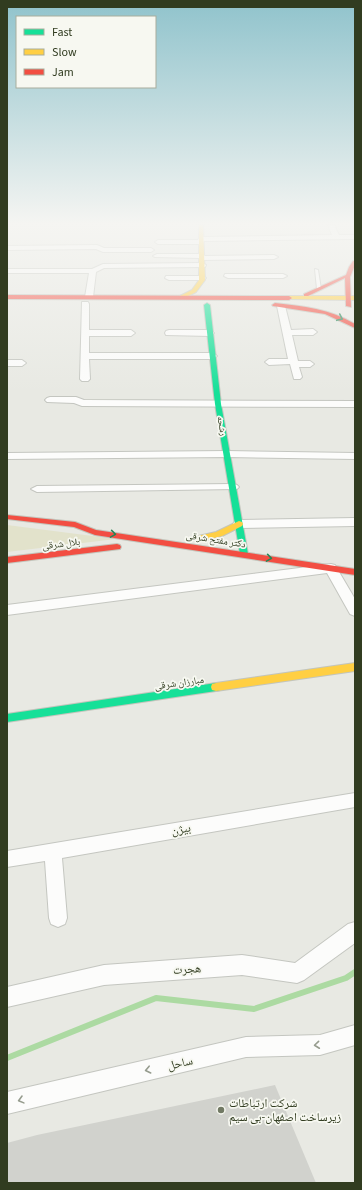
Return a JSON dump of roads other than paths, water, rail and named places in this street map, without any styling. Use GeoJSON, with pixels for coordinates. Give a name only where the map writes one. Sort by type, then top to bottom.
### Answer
{"type":"FeatureCollection","features":[{"type":"Feature","properties":{"kind":"street"},"geometry":{"type":"LineString","coordinates":[[85,378],[85,333],[87,300],[91,281]]}},
{"type":"Feature","properties":{"kind":"street"},"geometry":{"type":"LineString","coordinates":[[182,297],[199,288],[201,281]]}},
{"type":"Feature","properties":{"kind":"street"},"geometry":{"type":"LineString","coordinates":[[203,281],[211,292],[218,297]]}},
{"type":"Feature","properties":{"kind":"street"},"geometry":{"type":"LineString","coordinates":[[297,297],[340,281]]}},
{"type":"Feature","properties":{"kind":"street"},"geometry":{"type":"LineString","coordinates":[[352,281],[352,302]]}},
{"type":"Feature","properties":{"kind":"street"},"geometry":{"type":"LineString","coordinates":[[7,297],[207,305],[278,306],[352,302]]}},
{"type":"Feature","properties":{"kind":"street"},"geometry":{"type":"LineString","coordinates":[[7,304],[182,297],[297,297],[352,302]]}},
{"type":"Feature","properties":{"kind":"street","name":"رشحه"},"geometry":{"type":"LineString","coordinates":[[207,305],[218,404],[243,550]]}},
{"type":"Feature","properties":{"kind":"street"},"geometry":{"type":"LineString","coordinates":[[278,306],[327,312],[342,318],[355,326]]}},
{"type":"Feature","properties":{"kind":"street"},"geometry":{"type":"LineString","coordinates":[[278,306],[287,332],[298,377]]}},
{"type":"Feature","properties":{"kind":"street"},"geometry":{"type":"LineString","coordinates":[[287,332],[313,332]]}},
{"type":"Feature","properties":{"kind":"street"},"geometry":{"type":"LineString","coordinates":[[85,333],[131,333]]}},
{"type":"Feature","properties":{"kind":"street"},"geometry":{"type":"LineString","coordinates":[[168,333],[210,333]]}},
{"type":"Feature","properties":{"kind":"street"},"geometry":{"type":"LineString","coordinates":[[85,356],[213,356]]}},
{"type":"Feature","properties":{"kind":"street"},"geometry":{"type":"LineString","coordinates":[[269,362],[310,364]]}},
{"type":"Feature","properties":{"kind":"street"},"geometry":{"type":"LineString","coordinates":[[7,363],[22,364]]}},
{"type":"Feature","properties":{"kind":"street"},"geometry":{"type":"LineString","coordinates":[[50,400],[76,400],[82,403],[355,404]]}},
{"type":"Feature","properties":{"kind":"street"},"geometry":{"type":"LineString","coordinates":[[7,456],[227,454],[355,456]]}},
{"type":"Feature","properties":{"kind":"street"},"geometry":{"type":"LineString","coordinates":[[37,489],[233,487]]}},
{"type":"Feature","properties":{"kind":"street","name":"دکتر مفتح شرقی"},"geometry":{"type":"LineString","coordinates":[[7,517],[75,525],[96,523],[197,539],[243,550]]}},
{"type":"Feature","properties":{"kind":"street"},"geometry":{"type":"LineString","coordinates":[[197,539],[219,534],[239,524],[355,522]]}},
{"type":"Feature","properties":{"kind":"street","name":"دکتر مفتح شرقی"},"geometry":{"type":"LineString","coordinates":[[75,525],[95,532],[335,563],[355,572]]}},
{"type":"Feature","properties":{"kind":"street","name":"بلال شرقی"},"geometry":{"type":"LineString","coordinates":[[7,560],[117,547]]}},
{"type":"Feature","properties":{"kind":"street"},"geometry":{"type":"LineString","coordinates":[[7,610],[335,563],[355,611]]}},
{"type":"Feature","properties":{"kind":"street","name":"مبارزان شرقی"},"geometry":{"type":"LineString","coordinates":[[7,718],[355,667]]}},
{"type":"Feature","properties":{"kind":"street","name":"بیژن"},"geometry":{"type":"LineString","coordinates":[[7,859],[355,800]]}},
{"type":"Feature","properties":{"kind":"street"},"geometry":{"type":"LineString","coordinates":[[53,850],[58,918]]}},
{"type":"Feature","properties":{"kind":"street","name":"هجرت"},"geometry":{"type":"LineString","coordinates":[[7,997],[104,975],[242,965],[296,972],[355,931]]}},
{"type":"Feature","properties":{"kind":"street","name":"ساحل"},"geometry":{"type":"LineString","coordinates":[[7,1103],[246,1048],[320,1046],[355,1036]]}},
{"type":"Feature","properties":{"kind":"lane"},"geometry":{"type":"LineString","coordinates":[[318,281],[319,289]]}},
{"type":"Feature","properties":{"kind":"waterway"},"geometry":{"type":"LineString","coordinates":[[7,1058],[156,998],[254,1009],[346,978],[355,972]]}},
{"type":"Feature","properties":{"kind":"place","name":"شرکت ارتباطات زیرساخت اصفهان-بی سیم"},"geometry":{"type":"Point","coordinates":[221,1110]}}]}
